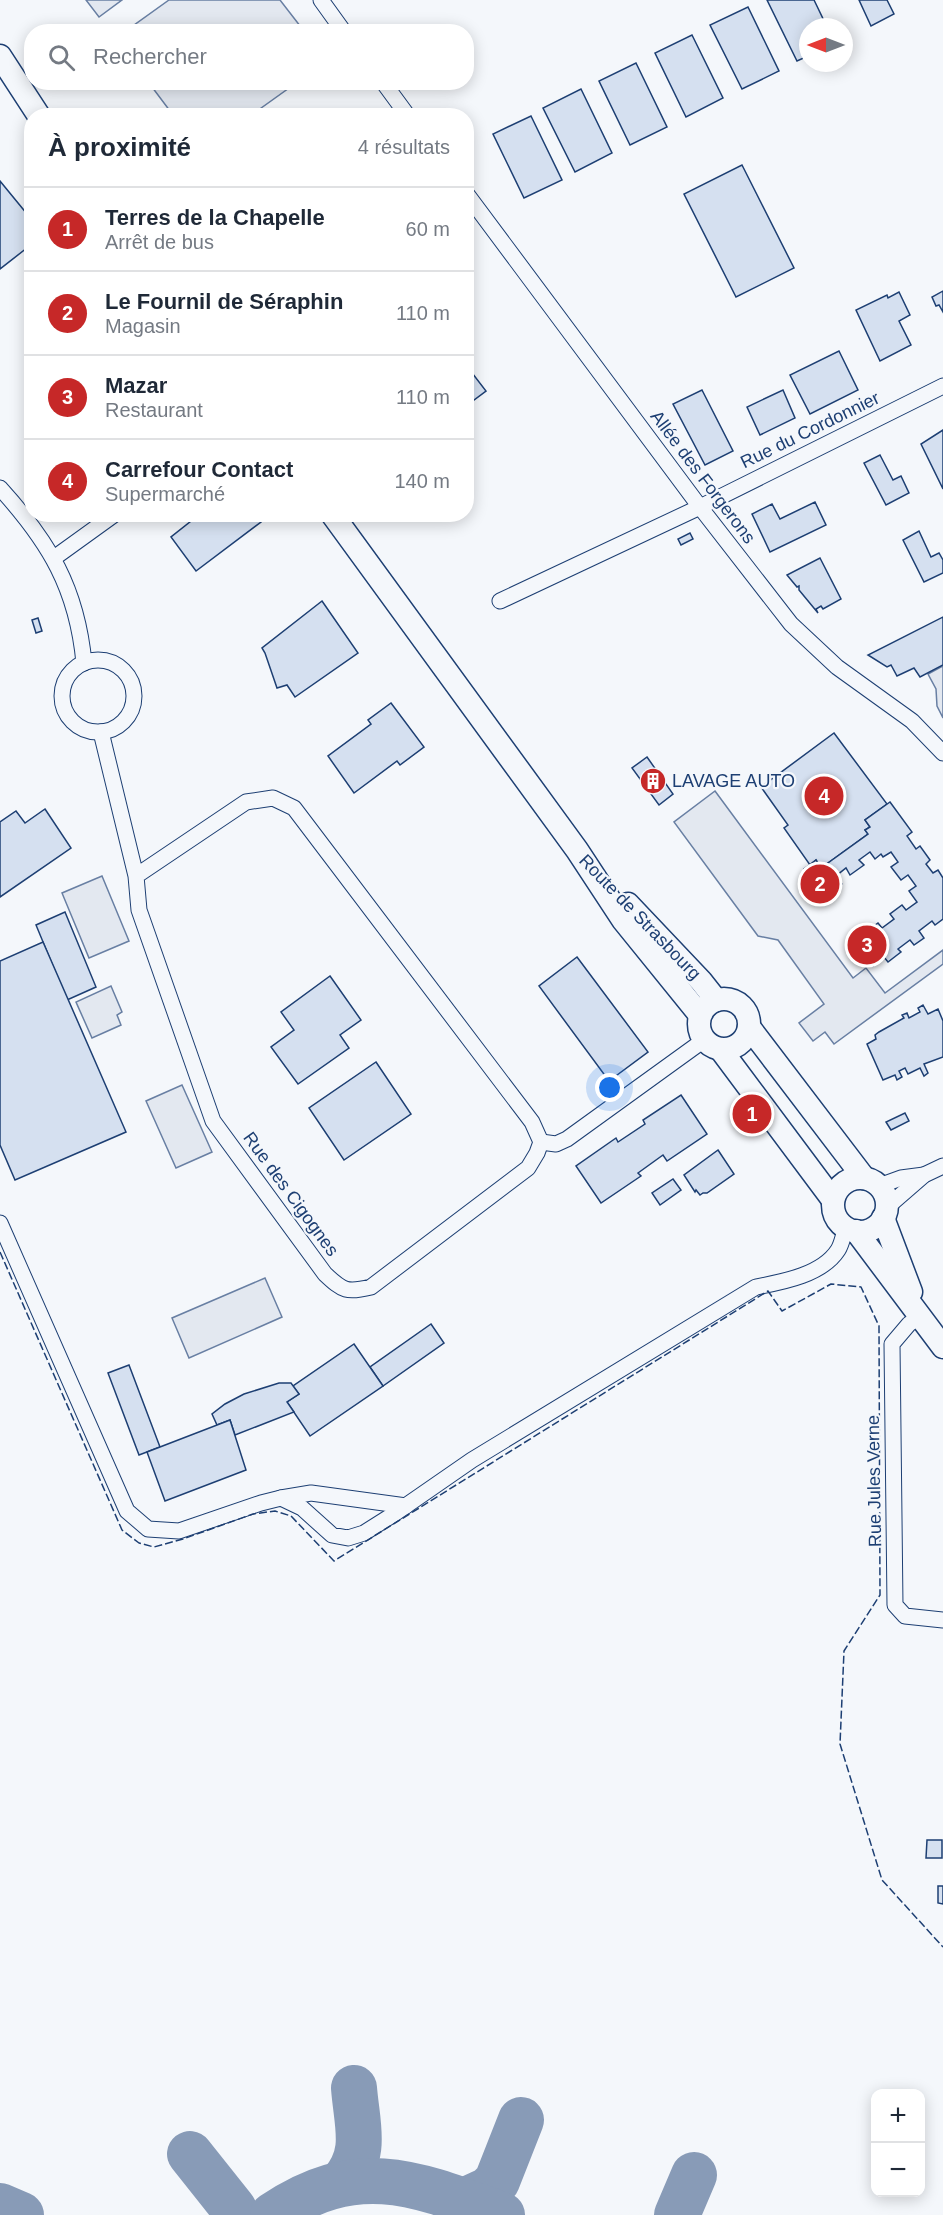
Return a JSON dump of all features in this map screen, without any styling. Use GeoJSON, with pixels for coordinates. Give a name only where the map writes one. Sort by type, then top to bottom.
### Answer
{"type":"FeatureCollection","features":[{"type":"Feature","properties":{"kind":"main road"},"geometry":{"type":"LineString","coordinates":[[0,56],[34,108]]}},
{"type":"Feature","properties":{"kind":"main road"},"geometry":{"type":"LineString","coordinates":[[0,77],[25,108]]}},
{"type":"Feature","properties":{"kind":"main road","name":"Route de Strasbourg"},"geometry":{"type":"LineString","coordinates":[[338,522],[577,850],[701,981],[708,1007]]}},
{"type":"Feature","properties":{"kind":"main road"},"geometry":{"type":"LineString","coordinates":[[712,1045],[737,1046],[743,1041],[749,1027],[748,1019],[740,1005],[733,1000],[708,1007],[698,1028],[833,1200],[835,1216],[851,1229],[943,1347]]}},
{"type":"Feature","properties":{"kind":"main road"},"geometry":{"type":"LineString","coordinates":[[749,1027],[886,1200],[884,1213],[920,1316]]}},
{"type":"Feature","properties":{"kind":"main road"},"geometry":{"type":"LineString","coordinates":[[833,1200],[841,1185],[856,1178],[871,1182]]}},
{"type":"Feature","properties":{"kind":"main road"},"geometry":{"type":"LineString","coordinates":[[851,1229],[871,1229],[884,1213]]}},
{"type":"Feature","properties":{"kind":"street"},"geometry":{"type":"LineString","coordinates":[[321,0],[338,24]]}},
{"type":"Feature","properties":{"kind":"street"},"geometry":{"type":"LineString","coordinates":[[389,90],[402,108]]}},
{"type":"Feature","properties":{"kind":"street","name":"Allée des Forgerons"},"geometry":{"type":"LineString","coordinates":[[474,204],[700,507],[791,624],[837,667],[912,721],[943,753]]}},
{"type":"Feature","properties":{"kind":"street","name":"Rue du Cordonnier"},"geometry":{"type":"LineString","coordinates":[[500,601],[700,507],[943,386]]}},
{"type":"Feature","properties":{"kind":"street"},"geometry":{"type":"LineString","coordinates":[[0,488],[24,515]]}},
{"type":"Feature","properties":{"kind":"street"},"geometry":{"type":"LineString","coordinates":[[30,522],[46,543],[61,570],[82,642],[84,663]]}},
{"type":"Feature","properties":{"kind":"street"},"geometry":{"type":"LineString","coordinates":[[54,558],[104,522]]}},
{"type":"Feature","properties":{"kind":"street"},"geometry":{"type":"LineString","coordinates":[[96,660],[114,664],[128,677],[133,688],[134,700],[130,712],[123,722],[113,729],[101,732],[89,731],[78,726],[63,706],[62,694],[68,675],[84,663],[96,660]]}},
{"type":"Feature","properties":{"kind":"street","name":"Rue des Cigognes"},"geometry":{"type":"LineString","coordinates":[[101,732],[136,876],[139,910],[213,1121],[325,1274],[341,1288],[354,1291],[371,1287],[528,1168],[541,1142]]}},
{"type":"Feature","properties":{"kind":"street"},"geometry":{"type":"LineString","coordinates":[[136,876],[246,802],[273,798],[294,808],[503,1081],[532,1122],[541,1142],[556,1144],[567,1139],[712,1045]]}},
{"type":"Feature","properties":{"kind":"street"},"geometry":{"type":"LineString","coordinates":[[871,1182],[924,1175],[943,1166]]}},
{"type":"Feature","properties":{"kind":"street"},"geometry":{"type":"LineString","coordinates":[[884,1213],[924,1175]]}},
{"type":"Feature","properties":{"kind":"street"},"geometry":{"type":"LineString","coordinates":[[0,1223],[127,1511],[148,1529],[179,1531],[261,1503],[311,1493],[406,1506]]}},
{"type":"Feature","properties":{"kind":"street"},"geometry":{"type":"LineString","coordinates":[[281,1498],[302,1508],[332,1535],[348,1538],[364,1533],[472,1460],[756,1287],[796,1278],[825,1263],[838,1250],[851,1229]]}},
{"type":"Feature","properties":{"kind":"street","name":"Rue Jules Verne"},"geometry":{"type":"LineString","coordinates":[[920,1316],[909,1324],[892,1344],[895,1605],[905,1616],[943,1620]]}},
{"type":"Feature","properties":{"kind":"shaded area"},"geometry":{"type":"Polygon","coordinates":[[[86,0],[122,0],[99,17],[86,0]]]}},
{"type":"Feature","properties":{"kind":"shaded area"},"geometry":{"type":"Polygon","coordinates":[[[169,0],[280,0],[299,24],[136,24],[169,0]]]}},
{"type":"Feature","properties":{"kind":"shaded area"},"geometry":{"type":"Polygon","coordinates":[[[154,90],[286,90],[261,108],[168,108],[154,90]]]}},
{"type":"Feature","properties":{"kind":"shaded area"},"geometry":{"type":"Polygon","coordinates":[[[943,666],[943,718],[937,706],[936,689],[928,674],[943,666]]]}},
{"type":"Feature","properties":{"kind":"shaded area"},"geometry":{"type":"Polygon","coordinates":[[[715,791],[853,978],[866,968],[885,993],[943,950],[943,964],[834,1044],[825,1032],[813,1041],[799,1023],[824,1004],[778,940],[758,936],[674,822],[715,791]]]}},
{"type":"Feature","properties":{"kind":"shaded area"},"geometry":{"type":"Polygon","coordinates":[[[102,876],[129,941],[89,958],[62,893],[102,876]]]}},
{"type":"Feature","properties":{"kind":"shaded area"},"geometry":{"type":"Polygon","coordinates":[[[111,986],[122,1012],[117,1015],[121,1025],[92,1038],[76,1002],[111,986]]]}},
{"type":"Feature","properties":{"kind":"shaded area"},"geometry":{"type":"Polygon","coordinates":[[[182,1085],[212,1152],[176,1168],[146,1101],[182,1085]]]}},
{"type":"Feature","properties":{"kind":"shaded area"},"geometry":{"type":"Polygon","coordinates":[[[265,1278],[282,1317],[189,1358],[172,1318],[265,1278]]]}},
{"type":"Feature","properties":{"kind":"building"},"geometry":{"type":"Polygon","coordinates":[[[767,0],[814,0],[823,18],[799,18],[799,60],[797,61],[767,0]]]}},
{"type":"Feature","properties":{"kind":"building"},"geometry":{"type":"Polygon","coordinates":[[[859,0],[887,0],[894,14],[871,26],[859,0]]]}},
{"type":"Feature","properties":{"kind":"building"},"geometry":{"type":"Polygon","coordinates":[[[748,7],[779,71],[742,89],[710,25],[748,7]]]}},
{"type":"Feature","properties":{"kind":"building"},"geometry":{"type":"Polygon","coordinates":[[[692,35],[723,98],[686,117],[655,53],[692,35]]]}},
{"type":"Feature","properties":{"kind":"building"},"geometry":{"type":"Polygon","coordinates":[[[636,63],[667,127],[630,145],[599,81],[636,63]]]}},
{"type":"Feature","properties":{"kind":"building"},"geometry":{"type":"Polygon","coordinates":[[[581,89],[612,153],[575,172],[543,108],[581,89]]]}},
{"type":"Feature","properties":{"kind":"building"},"geometry":{"type":"Polygon","coordinates":[[[531,116],[562,180],[524,198],[493,134],[531,116]]]}},
{"type":"Feature","properties":{"kind":"building"},"geometry":{"type":"Polygon","coordinates":[[[742,165],[794,268],[736,297],[684,194],[742,165]]]}},
{"type":"Feature","properties":{"kind":"building"},"geometry":{"type":"Polygon","coordinates":[[[0,181],[24,210],[24,250],[0,269],[0,181]]]}},
{"type":"Feature","properties":{"kind":"building"},"geometry":{"type":"Polygon","coordinates":[[[943,291],[943,312],[939,305],[936,306],[932,297],[943,291]]]}},
{"type":"Feature","properties":{"kind":"building"},"geometry":{"type":"Polygon","coordinates":[[[899,292],[910,315],[899,321],[911,345],[880,361],[856,310],[887,295],[888,298],[899,292]]]}},
{"type":"Feature","properties":{"kind":"building"},"geometry":{"type":"Polygon","coordinates":[[[839,351],[858,390],[810,414],[790,375],[839,351]]]}},
{"type":"Feature","properties":{"kind":"building"},"geometry":{"type":"Polygon","coordinates":[[[474,375],[486,391],[474,400],[474,375]]]}},
{"type":"Feature","properties":{"kind":"building"},"geometry":{"type":"Polygon","coordinates":[[[702,390],[733,451],[705,465],[673,404],[702,390]]]}},
{"type":"Feature","properties":{"kind":"building"},"geometry":{"type":"Polygon","coordinates":[[[783,390],[795,418],[760,435],[747,407],[783,390]]]}},
{"type":"Feature","properties":{"kind":"building"},"geometry":{"type":"Polygon","coordinates":[[[943,430],[943,489],[921,444],[943,430]]]}},
{"type":"Feature","properties":{"kind":"building"},"geometry":{"type":"Polygon","coordinates":[[[880,455],[893,480],[901,476],[909,493],[886,505],[864,463],[880,455]]]}},
{"type":"Feature","properties":{"kind":"building"},"geometry":{"type":"Polygon","coordinates":[[[815,502],[826,525],[770,552],[752,514],[772,504],[780,519],[815,502]]]}},
{"type":"Feature","properties":{"kind":"building"},"geometry":{"type":"Polygon","coordinates":[[[190,522],[261,522],[196,571],[171,537],[190,522]]]}},
{"type":"Feature","properties":{"kind":"building"},"geometry":{"type":"Polygon","coordinates":[[[919,531],[931,557],[939,553],[943,560],[943,573],[924,582],[903,540],[919,531]]]}},
{"type":"Feature","properties":{"kind":"building"},"geometry":{"type":"Polygon","coordinates":[[[690,533],[693,539],[681,545],[678,539],[690,533]]]}},
{"type":"Feature","properties":{"kind":"building"},"geometry":{"type":"Polygon","coordinates":[[[820,558],[841,599],[823,609],[821,606],[816,609],[818,613],[799,590],[799,586],[797,587],[787,575],[820,558]]]}},
{"type":"Feature","properties":{"kind":"building"},"geometry":{"type":"Polygon","coordinates":[[[322,601],[358,653],[295,697],[287,685],[277,688],[262,648],[322,601]]]}},
{"type":"Feature","properties":{"kind":"building"},"geometry":{"type":"Polygon","coordinates":[[[943,617],[943,665],[920,677],[914,668],[897,676],[891,665],[887,667],[868,655],[943,617]]]}},
{"type":"Feature","properties":{"kind":"building"},"geometry":{"type":"Polygon","coordinates":[[[38,618],[42,631],[36,633],[32,620],[38,618]]]}},
{"type":"Feature","properties":{"kind":"building"},"geometry":{"type":"Polygon","coordinates":[[[391,703],[424,747],[400,765],[397,761],[354,793],[328,756],[371,724],[368,720],[391,703]]]}},
{"type":"Feature","properties":{"kind":"building"},"geometry":{"type":"Polygon","coordinates":[[[834,733],[887,804],[865,820],[870,827],[865,830],[868,834],[821,868],[816,860],[810,865],[784,828],[788,825],[761,787],[834,733]]]}},
{"type":"Feature","properties":{"kind":"building","name":"LAVAGE AUTO"},"geometry":{"type":"Polygon","coordinates":[[[647,757],[673,794],[659,805],[632,768],[647,757]]]}},
{"type":"Feature","properties":{"kind":"building"},"geometry":{"type":"Polygon","coordinates":[[[890,802],[912,832],[907,836],[916,849],[920,846],[930,860],[926,864],[933,873],[938,870],[943,878],[943,919],[935,925],[932,921],[919,931],[924,938],[914,945],[910,940],[898,949],[901,952],[888,962],[884,957],[873,966],[858,947],[870,938],[866,932],[878,923],[882,928],[894,919],[890,914],[902,905],[906,910],[917,902],[909,891],[916,886],[908,875],[901,880],[891,867],[898,862],[891,852],[883,857],[881,854],[875,859],[870,852],[859,860],[864,865],[850,875],[846,868],[836,876],[842,884],[836,889],[831,882],[820,891],[804,869],[816,860],[821,868],[868,834],[865,830],[870,827],[865,820],[890,802]]]}},
{"type":"Feature","properties":{"kind":"building"},"geometry":{"type":"Polygon","coordinates":[[[45,809],[71,848],[0,897],[0,822],[16,811],[25,823],[45,809]]]}},
{"type":"Feature","properties":{"kind":"building"},"geometry":{"type":"Polygon","coordinates":[[[65,912],[96,987],[67,1000],[36,925],[65,912]]]}},
{"type":"Feature","properties":{"kind":"building"},"geometry":{"type":"Polygon","coordinates":[[[43,942],[126,1132],[15,1180],[0,1145],[0,961],[43,942]]]}},
{"type":"Feature","properties":{"kind":"building"},"geometry":{"type":"Polygon","coordinates":[[[577,957],[648,1052],[609,1081],[539,986],[577,957]]]}},
{"type":"Feature","properties":{"kind":"building"},"geometry":{"type":"Polygon","coordinates":[[[330,976],[361,1020],[340,1035],[349,1048],[298,1084],[271,1047],[294,1030],[281,1012],[330,976]]]}},
{"type":"Feature","properties":{"kind":"building"},"geometry":{"type":"Polygon","coordinates":[[[923,1005],[928,1014],[938,1009],[943,1021],[943,1057],[924,1064],[928,1073],[924,1076],[920,1068],[908,1074],[905,1068],[899,1071],[902,1077],[897,1080],[895,1075],[883,1080],[867,1044],[876,1039],[875,1035],[879,1032],[904,1018],[902,1015],[907,1013],[909,1018],[920,1012],[918,1008],[923,1005]]]}},
{"type":"Feature","properties":{"kind":"building"},"geometry":{"type":"Polygon","coordinates":[[[376,1062],[411,1114],[344,1160],[309,1108],[376,1062]]]}},
{"type":"Feature","properties":{"kind":"building"},"geometry":{"type":"Polygon","coordinates":[[[681,1095],[707,1134],[667,1161],[663,1155],[638,1173],[641,1176],[601,1203],[576,1166],[616,1138],[618,1142],[645,1124],[643,1120],[681,1095]]]}},
{"type":"Feature","properties":{"kind":"building"},"geometry":{"type":"Polygon","coordinates":[[[905,1113],[909,1121],[891,1130],[886,1122],[905,1113]]]}},
{"type":"Feature","properties":{"kind":"building"},"geometry":{"type":"Polygon","coordinates":[[[718,1150],[734,1174],[707,1193],[700,1195],[696,1190],[695,1192],[684,1175],[718,1150]]]}},
{"type":"Feature","properties":{"kind":"building"},"geometry":{"type":"Polygon","coordinates":[[[673,1179],[681,1190],[660,1205],[652,1193],[673,1179]]]}},
{"type":"Feature","properties":{"kind":"building"},"geometry":{"type":"Polygon","coordinates":[[[431,1324],[444,1343],[383,1386],[370,1367],[431,1324]]]}},
{"type":"Feature","properties":{"kind":"building"},"geometry":{"type":"Polygon","coordinates":[[[354,1344],[383,1386],[310,1436],[287,1402],[299,1394],[293,1386],[354,1344]]]}},
{"type":"Feature","properties":{"kind":"building"},"geometry":{"type":"Polygon","coordinates":[[[129,1365],[160,1447],[139,1455],[108,1373],[129,1365]]]}},
{"type":"Feature","properties":{"kind":"building"},"geometry":{"type":"Polygon","coordinates":[[[279,1383],[291,1383],[299,1394],[287,1402],[294,1412],[235,1435],[230,1420],[217,1425],[212,1414],[225,1404],[244,1394],[279,1383]]]}},
{"type":"Feature","properties":{"kind":"building"},"geometry":{"type":"Polygon","coordinates":[[[230,1420],[246,1470],[165,1501],[147,1452],[230,1420]]]}},
{"type":"Feature","properties":{"kind":"building"},"geometry":{"type":"Polygon","coordinates":[[[927,1840],[942,1840],[942,1858],[926,1858],[927,1840]]]}},
{"type":"Feature","properties":{"kind":"building"},"geometry":{"type":"Polygon","coordinates":[[[938,1886],[943,1886],[943,1904],[938,1903],[938,1886]]]}},
{"type":"Feature","properties":{"kind":"taxiway"},"geometry":{"type":"LineString","coordinates":[[342,2183],[350,2172],[358,2150],[354,2088]]}},
{"type":"Feature","properties":{"kind":"taxiway"},"geometry":{"type":"LineString","coordinates":[[464,2201],[488,2190],[497,2181],[521,2120]]}},
{"type":"Feature","properties":{"kind":"taxiway"},"geometry":{"type":"LineString","coordinates":[[190,2154],[237,2215]]}},
{"type":"Feature","properties":{"kind":"taxiway"},"geometry":{"type":"LineString","coordinates":[[677,2215],[694,2175]]}},
{"type":"Feature","properties":{"kind":"taxiway"},"geometry":{"type":"LineString","coordinates":[[273,2215],[303,2197],[332,2186],[360,2182],[387,2182],[414,2186],[442,2193],[502,2215]]}},
{"type":"Feature","properties":{"kind":"taxiway"},"geometry":{"type":"LineString","coordinates":[[0,2206],[21,2215]]}},
{"type":"Feature","properties":{"kind":"fence"},"geometry":{"type":"LineString","coordinates":[[0,1252],[122,1530],[139,1543],[154,1547],[253,1514],[275,1511],[291,1516],[334,1561],[768,1291],[782,1311],[831,1284],[861,1287],[879,1326],[880,1595],[844,1651],[840,1744],[882,1880],[943,1947]]}},
{"type":"Feature","properties":{"kind":"place","name":"LAVAGE AUTO"},"geometry":{"type":"Point","coordinates":[653,781]}},
{"type":"Feature","properties":{"kind":"place","name":"Carrefour Contact"},"geometry":{"type":"Point","coordinates":[824,796]}},
{"type":"Feature","properties":{"kind":"place","name":"Le Fournil de Séraphin"},"geometry":{"type":"Point","coordinates":[820,884]}},
{"type":"Feature","properties":{"kind":"place","name":"Mazar"},"geometry":{"type":"Point","coordinates":[867,945]}},
{"type":"Feature","properties":{"kind":"place","name":"Terres de la Chapelle"},"geometry":{"type":"Point","coordinates":[752,1114]}}]}
